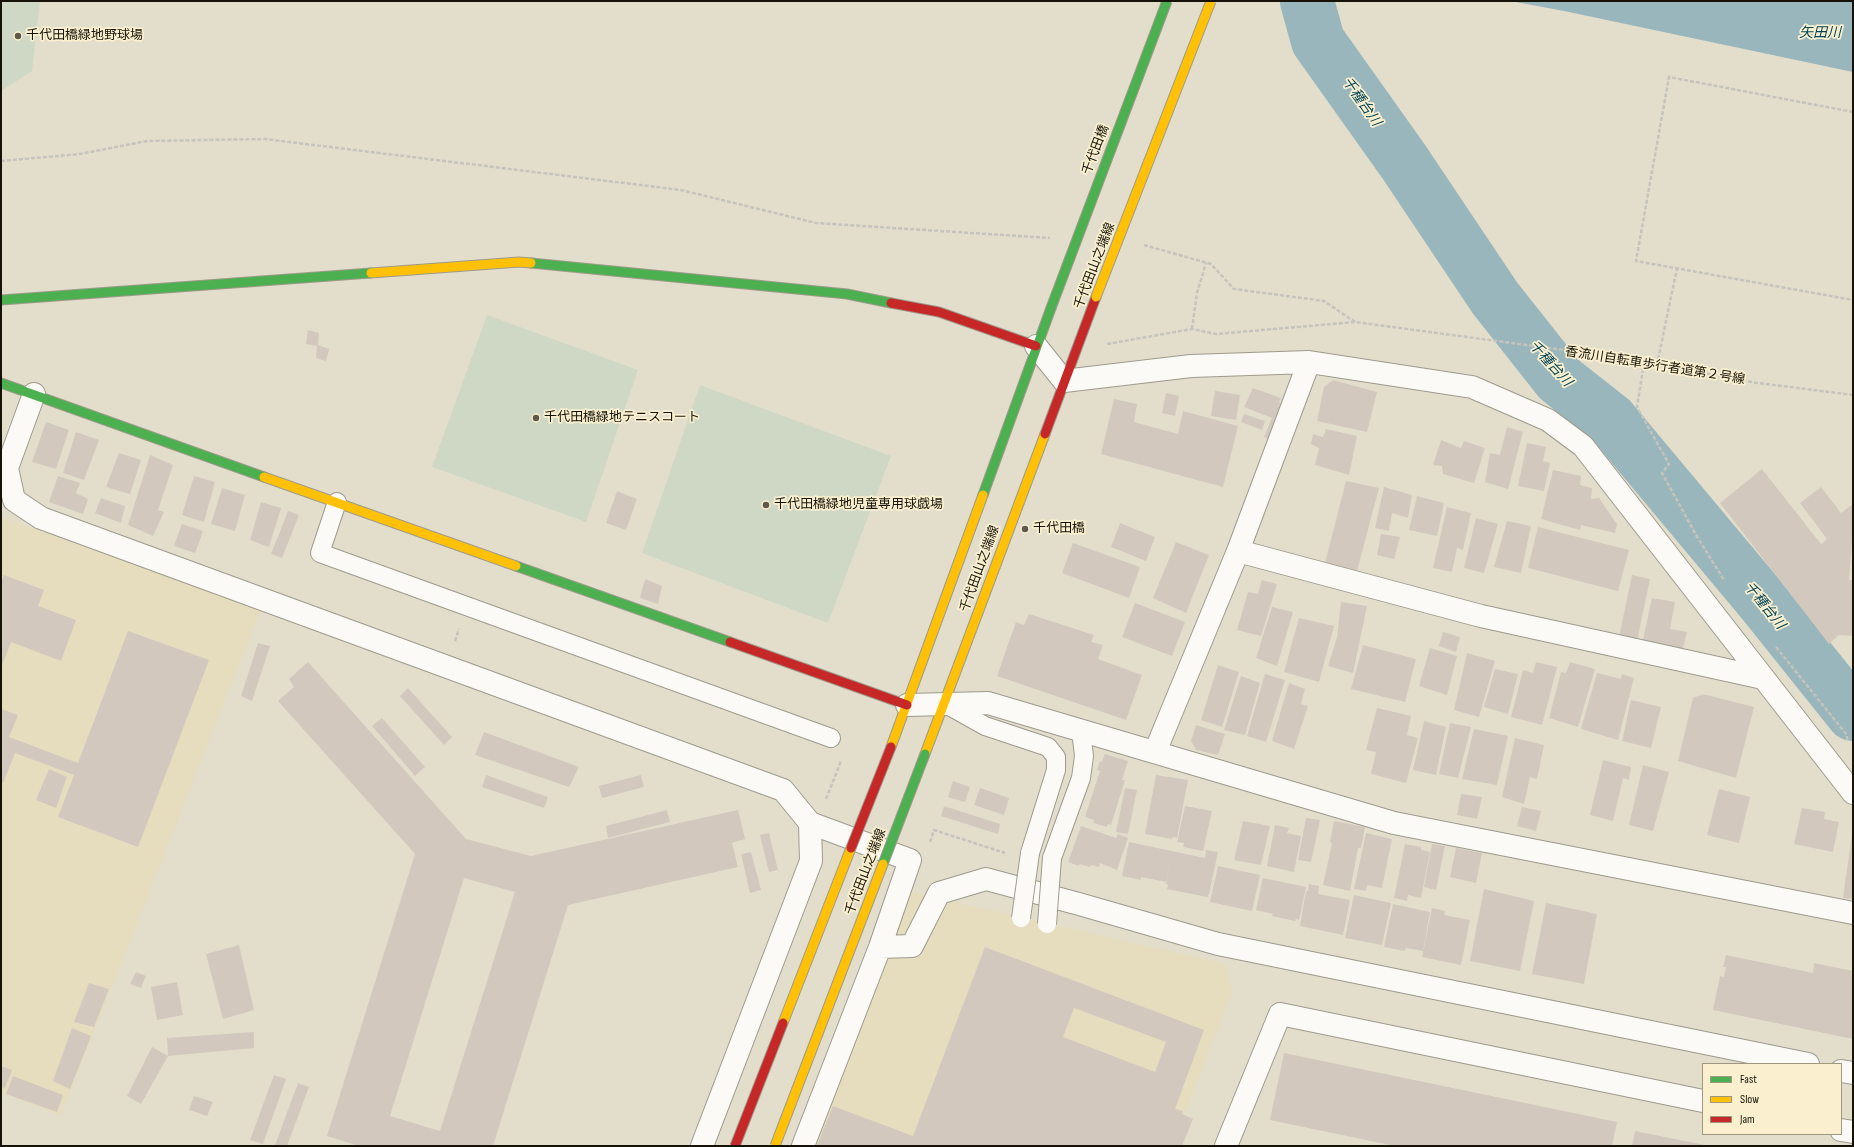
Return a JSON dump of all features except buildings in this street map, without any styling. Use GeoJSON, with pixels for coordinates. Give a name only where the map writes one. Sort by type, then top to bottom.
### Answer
{"type":"FeatureCollection","features":[{"type":"Feature","properties":{"kind":"street","name":"千代田橋"},"geometry":{"type":"LineString","coordinates":[[1051,308],[1167,1]]}},
{"type":"Feature","properties":{"kind":"street","name":"千代田山之端線"},"geometry":{"type":"LineString","coordinates":[[775,1146],[944,704],[1064,381],[1211,1]]}},
{"type":"Feature","properties":{"kind":"street"},"geometry":{"type":"LineString","coordinates":[[1,300],[519,262],[846,294],[939,312],[1036,346],[1064,381],[1191,366],[1309,362],[1472,387],[1548,420],[1583,446],[1853,793]]}},
{"type":"Feature","properties":{"kind":"street","name":"千代田山之端線"},"geometry":{"type":"LineString","coordinates":[[735,1146],[907,705],[1051,308]]}},
{"type":"Feature","properties":{"kind":"street"},"geometry":{"type":"LineString","coordinates":[[1155,752],[1238,551],[1309,362]]}},
{"type":"Feature","properties":{"kind":"street"},"geometry":{"type":"LineString","coordinates":[[1,384],[34,394],[907,705],[988,703],[1394,823],[1853,913]]}},
{"type":"Feature","properties":{"kind":"street"},"geometry":{"type":"LineString","coordinates":[[34,394],[7,468],[14,500],[42,518],[783,790],[810,824],[910,860],[880,947],[803,1146]]}},
{"type":"Feature","properties":{"kind":"street"},"geometry":{"type":"LineString","coordinates":[[1238,551],[1481,616],[1763,678]]}},
{"type":"Feature","properties":{"kind":"street"},"geometry":{"type":"LineString","coordinates":[[702,1146],[811,861],[810,824]]}},
{"type":"Feature","properties":{"kind":"street"},"geometry":{"type":"LineString","coordinates":[[880,947],[912,946],[939,893],[986,879],[1218,944],[1803,1063]]}},
{"type":"Feature","properties":{"kind":"street"},"geometry":{"type":"LineString","coordinates":[[1226,1146],[1280,1014],[1702,1101]]}},
{"type":"Feature","properties":{"kind":"street"},"geometry":{"type":"LineString","coordinates":[[1842,1071],[1853,1073]]}},
{"type":"Feature","properties":{"kind":"street"},"geometry":{"type":"LineString","coordinates":[[1842,1130],[1853,1132]]}},
{"type":"Feature","properties":{"kind":"lane"},"geometry":{"type":"LineString","coordinates":[[337,502],[320,553],[831,738]]}},
{"type":"Feature","properties":{"kind":"lane"},"geometry":{"type":"LineString","coordinates":[[944,704],[984,726],[1048,747],[1056,757],[1056,770],[1030,853],[1021,918]]}},
{"type":"Feature","properties":{"kind":"lane"},"geometry":{"type":"LineString","coordinates":[[1047,924],[1052,858],[1080,778],[1084,756],[1082,730]]}},
{"type":"Feature","properties":{"kind":"path"},"geometry":{"type":"LineString","coordinates":[[1853,112],[1669,77],[1636,261],[1853,300]]}},
{"type":"Feature","properties":{"kind":"path"},"geometry":{"type":"LineString","coordinates":[[1,161],[80,154],[147,142],[265,139],[681,190],[816,223],[1056,238]]}},
{"type":"Feature","properties":{"kind":"path"},"geometry":{"type":"LineString","coordinates":[[1142,244],[1211,264],[1234,289],[1324,301],[1355,322]]}},
{"type":"Feature","properties":{"kind":"path"},"geometry":{"type":"LineString","coordinates":[[1192,329],[1197,293],[1206,263]]}},
{"type":"Feature","properties":{"kind":"path"},"geometry":{"type":"LineString","coordinates":[[1656,365],[1677,268]]}},
{"type":"Feature","properties":{"kind":"path","name":"香流川自転車歩行者道第２号線"},"geometry":{"type":"LineString","coordinates":[[1077,350],[1192,329],[1216,334],[1355,322],[1616,357],[1758,382],[1853,394]]}},
{"type":"Feature","properties":{"kind":"path"},"geometry":{"type":"LineString","coordinates":[[1644,363],[1637,407],[1669,464],[1662,473],[1702,547],[1725,582]]}},
{"type":"Feature","properties":{"kind":"path"},"geometry":{"type":"LineString","coordinates":[[446,667],[467,606]]}},
{"type":"Feature","properties":{"kind":"path"},"geometry":{"type":"LineString","coordinates":[[1772,644],[1782,653],[1847,734],[1847,748]]}},
{"type":"Feature","properties":{"kind":"path"},"geometry":{"type":"LineString","coordinates":[[824,803],[841,759]]}},
{"type":"Feature","properties":{"kind":"shaded area"},"geometry":{"type":"Polygon","coordinates":[[[1,517],[261,610],[61,1116],[1,1093],[1,517]]]}},
{"type":"Feature","properties":{"kind":"shaded area"},"geometry":{"type":"Polygon","coordinates":[[[907,891],[1226,964],[1232,993],[1172,1146],[810,1146],[907,891]]]}},
{"type":"Feature","properties":{"kind":"green space","name":"千代田橋緑地野球場"},"geometry":{"type":"Polygon","coordinates":[[[1,1],[40,1],[32,71],[1,91],[1,1]]]}},
{"type":"Feature","properties":{"kind":"green space","name":"千代田橋緑地テニスコート"},"geometry":{"type":"Polygon","coordinates":[[[487,315],[638,370],[586,522],[432,467],[487,315]]]}},
{"type":"Feature","properties":{"kind":"green space","name":"千代田橋緑地児童専用球戯場"},"geometry":{"type":"Polygon","coordinates":[[[700,385],[891,456],[828,623],[642,553],[700,385]]]}},
{"type":"Feature","properties":{"kind":"water","name":"矢田川"},"geometry":{"type":"Polygon","coordinates":[[[1510,1],[1853,1],[1853,72],[1564,11],[1510,1]]]}},
{"type":"Feature","properties":{"kind":"waterway","name":"千種台川"},"geometry":{"type":"LineString","coordinates":[[1307,1],[1318,41],[1404,162],[1495,298],[1559,379],[1611,420],[1764,603],[1853,714]]}},
{"type":"Feature","properties":{"kind":"traffic: fast"},"geometry":{"type":"LineString","coordinates":[[1051,308],[1167,1]]}},
{"type":"Feature","properties":{"kind":"traffic: fast"},"geometry":{"type":"LineString","coordinates":[[531,263],[847,294],[891,303]]}},
{"type":"Feature","properties":{"kind":"traffic: fast"},"geometry":{"type":"LineString","coordinates":[[1,300],[371,273]]}},
{"type":"Feature","properties":{"kind":"traffic: fast"},"geometry":{"type":"LineString","coordinates":[[983,495],[1051,308]]}},
{"type":"Feature","properties":{"kind":"traffic: fast"},"geometry":{"type":"LineString","coordinates":[[1,383],[264,477]]}},
{"type":"Feature","properties":{"kind":"traffic: fast"},"geometry":{"type":"LineString","coordinates":[[516,566],[730,642]]}},
{"type":"Feature","properties":{"kind":"traffic: fast"},"geometry":{"type":"LineString","coordinates":[[883,864],[925,754]]}},
{"type":"Feature","properties":{"kind":"traffic: slow"},"geometry":{"type":"LineString","coordinates":[[1096,297],[1211,1]]}},
{"type":"Feature","properties":{"kind":"traffic: slow"},"geometry":{"type":"LineString","coordinates":[[371,273],[519,262],[531,263]]}},
{"type":"Feature","properties":{"kind":"traffic: slow"},"geometry":{"type":"LineString","coordinates":[[925,754],[1045,434]]}},
{"type":"Feature","properties":{"kind":"traffic: slow"},"geometry":{"type":"LineString","coordinates":[[264,477],[516,566]]}},
{"type":"Feature","properties":{"kind":"traffic: slow"},"geometry":{"type":"LineString","coordinates":[[891,747],[983,495]]}},
{"type":"Feature","properties":{"kind":"traffic: slow"},"geometry":{"type":"LineString","coordinates":[[783,1023],[851,848]]}},
{"type":"Feature","properties":{"kind":"traffic: slow"},"geometry":{"type":"LineString","coordinates":[[775,1146],[883,864]]}},
{"type":"Feature","properties":{"kind":"traffic: jam"},"geometry":{"type":"LineString","coordinates":[[1045,434],[1096,297]]}},
{"type":"Feature","properties":{"kind":"traffic: jam"},"geometry":{"type":"LineString","coordinates":[[891,303],[939,312],[1036,346]]}},
{"type":"Feature","properties":{"kind":"traffic: jam"},"geometry":{"type":"LineString","coordinates":[[730,642],[907,705]]}},
{"type":"Feature","properties":{"kind":"traffic: jam"},"geometry":{"type":"LineString","coordinates":[[851,848],[891,747]]}},
{"type":"Feature","properties":{"kind":"traffic: jam"},"geometry":{"type":"LineString","coordinates":[[735,1146],[783,1023]]}},
{"type":"Feature","properties":{"kind":"place","name":"千代田橋緑地野球場"},"geometry":{"type":"Point","coordinates":[18,36]}},
{"type":"Feature","properties":{"kind":"place","name":"千代田橋緑地テニスコート"},"geometry":{"type":"Point","coordinates":[536,418]}},
{"type":"Feature","properties":{"kind":"place","name":"千代田橋緑地児童専用球戯場"},"geometry":{"type":"Point","coordinates":[766,505]}},
{"type":"Feature","properties":{"kind":"place","name":"千代田橋"},"geometry":{"type":"Point","coordinates":[1025,529]}}]}
